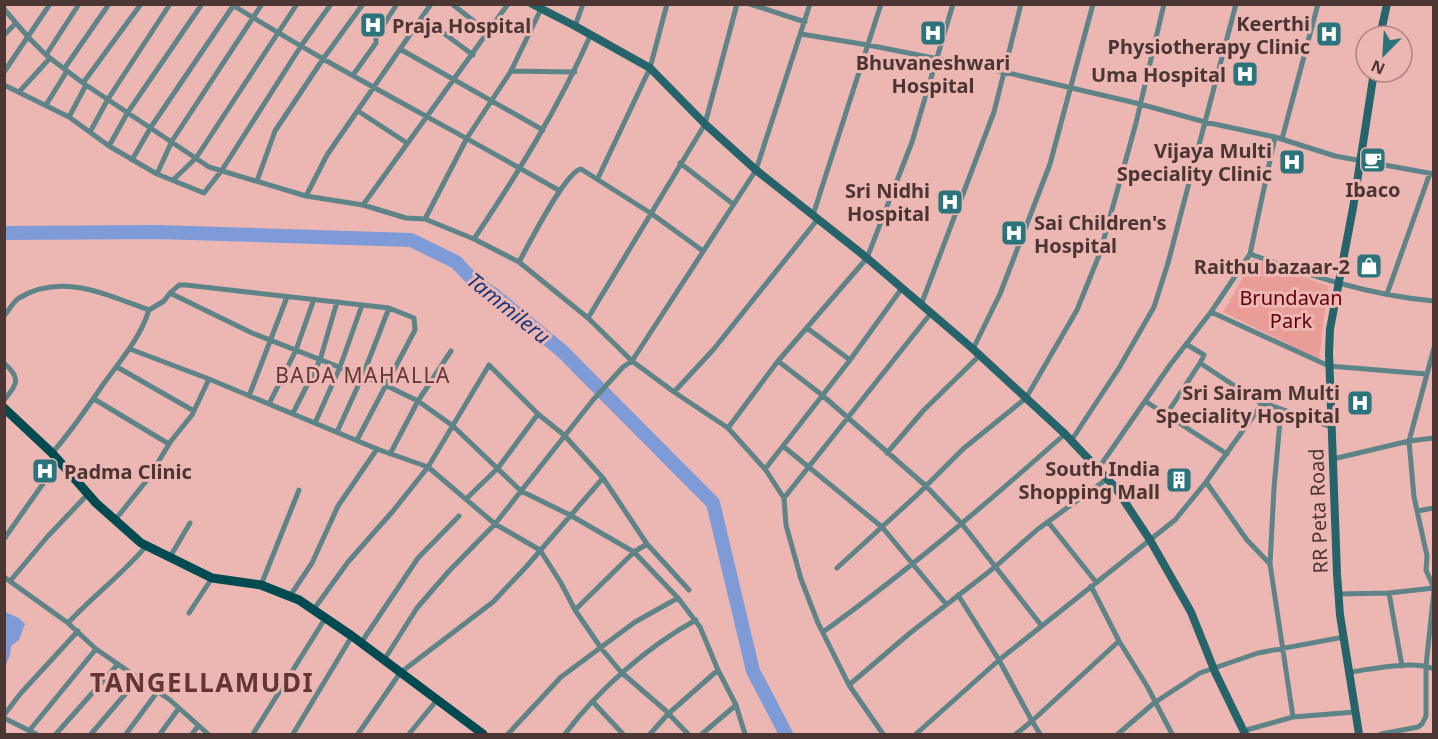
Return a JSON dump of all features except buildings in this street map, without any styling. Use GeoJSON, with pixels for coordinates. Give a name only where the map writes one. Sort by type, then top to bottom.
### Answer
{"type":"FeatureCollection","features":[{"type":"Feature","properties":{"kind":"main road"},"geometry":{"type":"LineString","coordinates":[[532,4],[650,68],[705,124],[756,170],[867,258],[977,352],[1068,437],[1115,487],[1150,540],[1191,612],[1214,669],[1244,733]]}},
{"type":"Feature","properties":{"kind":"main road"},"geometry":{"type":"LineString","coordinates":[[1383,24],[1387,4]]}},
{"type":"Feature","properties":{"kind":"main road","name":"RR Peta Road"},"geometry":{"type":"LineString","coordinates":[[1359,735],[1339,594],[1329,366],[1330,329],[1353,208],[1372,84]]}},
{"type":"Feature","properties":{"kind":"main road"},"geometry":{"type":"LineString","coordinates":[[4,408],[56,457],[88,494],[115,520],[147,545],[212,578],[261,585],[290,596],[314,609],[483,735]]}},
{"type":"Feature","properties":{"kind":"street"},"geometry":{"type":"LineString","coordinates":[[4,72],[50,4]]}},
{"type":"Feature","properties":{"kind":"street"},"geometry":{"type":"LineString","coordinates":[[20,92],[48,57],[80,4]]}},
{"type":"Feature","properties":{"kind":"street"},"geometry":{"type":"LineString","coordinates":[[45,105],[109,4]]}},
{"type":"Feature","properties":{"kind":"street"},"geometry":{"type":"LineString","coordinates":[[69,117],[85,84],[141,4]]}},
{"type":"Feature","properties":{"kind":"street"},"geometry":{"type":"LineString","coordinates":[[90,132],[108,99],[170,4]]}},
{"type":"Feature","properties":{"kind":"street"},"geometry":{"type":"LineString","coordinates":[[109,146],[128,112],[202,4]]}},
{"type":"Feature","properties":{"kind":"street"},"geometry":{"type":"LineString","coordinates":[[157,174],[172,141],[262,4]]}},
{"type":"Feature","properties":{"kind":"street"},"geometry":{"type":"LineString","coordinates":[[173,180],[196,158],[297,4]]}},
{"type":"Feature","properties":{"kind":"street"},"geometry":{"type":"LineString","coordinates":[[4,85],[69,117],[109,146],[157,174],[204,193],[222,170],[301,46],[331,4]]}},
{"type":"Feature","properties":{"kind":"street"},"geometry":{"type":"LineString","coordinates":[[257,181],[275,131],[363,4]]}},
{"type":"Feature","properties":{"kind":"street"},"geometry":{"type":"LineString","coordinates":[[353,75],[376,43],[376,37],[397,4]]}},
{"type":"Feature","properties":{"kind":"street"},"geometry":{"type":"LineString","coordinates":[[306,196],[327,155],[375,89],[431,4]]}},
{"type":"Feature","properties":{"kind":"street"},"geometry":{"type":"LineString","coordinates":[[452,4],[489,33]]}},
{"type":"Feature","properties":{"kind":"street"},"geometry":{"type":"LineString","coordinates":[[363,205],[508,4]]}},
{"type":"Feature","properties":{"kind":"street"},"geometry":{"type":"LineString","coordinates":[[575,26],[583,4]]}},
{"type":"Feature","properties":{"kind":"street"},"geometry":{"type":"LineString","coordinates":[[598,178],[650,68],[667,4]]}},
{"type":"Feature","properties":{"kind":"street"},"geometry":{"type":"LineString","coordinates":[[588,318],[705,124],[737,4]]}},
{"type":"Feature","properties":{"kind":"street"},"geometry":{"type":"LineString","coordinates":[[750,4],[805,22]]}},
{"type":"Feature","properties":{"kind":"street"},"geometry":{"type":"LineString","coordinates":[[384,660],[417,608],[495,524],[593,400],[623,367],[632,361],[756,170],[810,4]]}},
{"type":"Feature","properties":{"kind":"street"},"geometry":{"type":"LineString","coordinates":[[674,392],[713,350],[816,217],[881,4]]}},
{"type":"Feature","properties":{"kind":"street"},"geometry":{"type":"LineString","coordinates":[[728,428],[778,361],[867,258],[912,142],[952,4]]}},
{"type":"Feature","properties":{"kind":"street"},"geometry":{"type":"LineString","coordinates":[[921,305],[994,112],[1021,4]]}},
{"type":"Feature","properties":{"kind":"street"},"geometry":{"type":"LineString","coordinates":[[887,453],[977,352],[1050,164],[1093,4]]}},
{"type":"Feature","properties":{"kind":"street"},"geometry":{"type":"LineString","coordinates":[[837,568],[963,449],[1026,398],[1077,310],[1100,253],[1164,4]]}},
{"type":"Feature","properties":{"kind":"street"},"geometry":{"type":"LineString","coordinates":[[823,632],[863,603],[1068,437],[1119,368],[1154,307],[1236,4]]}},
{"type":"Feature","properties":{"kind":"street"},"geometry":{"type":"LineString","coordinates":[[1282,139],[1318,4]]}},
{"type":"Feature","properties":{"kind":"street"},"geometry":{"type":"LineString","coordinates":[[132,159],[232,5],[375,89],[427,115],[560,191]]}},
{"type":"Feature","properties":{"kind":"street"},"geometry":{"type":"LineString","coordinates":[[5,6],[28,38],[48,57],[209,167],[306,196],[363,205],[406,218],[425,219],[474,239],[519,262],[588,318],[632,361],[728,428],[765,469],[783,498],[786,525],[801,579],[823,632],[849,685],[883,735]]}},
{"type":"Feature","properties":{"kind":"street"},"geometry":{"type":"LineString","coordinates":[[425,219],[467,138],[511,71],[541,9]]}},
{"type":"Feature","properties":{"kind":"street"},"geometry":{"type":"LineString","coordinates":[[422,17],[473,55]]}},
{"type":"Feature","properties":{"kind":"street"},"geometry":{"type":"LineString","coordinates":[[4,35],[16,23]]}},
{"type":"Feature","properties":{"kind":"street"},"geometry":{"type":"LineString","coordinates":[[474,239],[543,130],[575,72],[591,34]]}},
{"type":"Feature","properties":{"kind":"street"},"geometry":{"type":"LineString","coordinates":[[801,34],[1004,72],[1275,137],[1335,156],[1432,173],[1387,294]]}},
{"type":"Feature","properties":{"kind":"street"},"geometry":{"type":"LineString","coordinates":[[400,50],[543,130]]}},
{"type":"Feature","properties":{"kind":"street"},"geometry":{"type":"LineString","coordinates":[[511,71],[575,72]]}},
{"type":"Feature","properties":{"kind":"street"},"geometry":{"type":"LineString","coordinates":[[358,111],[407,143]]}},
{"type":"Feature","properties":{"kind":"street"},"geometry":{"type":"LineString","coordinates":[[1098,469],[1250,254],[1275,137]]}},
{"type":"Feature","properties":{"kind":"street"},"geometry":{"type":"LineString","coordinates":[[680,163],[733,204]]}},
{"type":"Feature","properties":{"kind":"street"},"geometry":{"type":"LineString","coordinates":[[519,262],[570,175],[579,169],[598,178],[703,251]]}},
{"type":"Feature","properties":{"kind":"street"},"geometry":{"type":"LineString","coordinates":[[1250,254],[1306,274],[1387,294],[1434,301]]}},
{"type":"Feature","properties":{"kind":"street"},"geometry":{"type":"LineString","coordinates":[[4,539],[93,399],[130,349],[144,325],[149,310],[164,301],[179,285],[389,308],[414,318],[415,330],[357,440]]}},
{"type":"Feature","properties":{"kind":"street"},"geometry":{"type":"LineString","coordinates":[[4,316],[18,298],[49,287],[79,286],[149,310]]}},
{"type":"Feature","properties":{"kind":"street"},"geometry":{"type":"LineString","coordinates":[[765,469],[850,360],[902,288]]}},
{"type":"Feature","properties":{"kind":"street"},"geometry":{"type":"LineString","coordinates":[[170,293],[271,340],[363,375],[418,401],[453,426],[521,491],[570,515],[634,552],[696,620],[736,705],[745,735]]}},
{"type":"Feature","properties":{"kind":"street"},"geometry":{"type":"LineString","coordinates":[[249,396],[287,297]]}},
{"type":"Feature","properties":{"kind":"street"},"geometry":{"type":"LineString","coordinates":[[269,404],[296,350],[314,299]]}},
{"type":"Feature","properties":{"kind":"street"},"geometry":{"type":"LineString","coordinates":[[293,413],[320,360],[336,302]]}},
{"type":"Feature","properties":{"kind":"street"},"geometry":{"type":"LineString","coordinates":[[315,423],[340,367],[362,305]]}},
{"type":"Feature","properties":{"kind":"street"},"geometry":{"type":"LineString","coordinates":[[336,432],[363,375],[389,308]]}},
{"type":"Feature","properties":{"kind":"street"},"geometry":{"type":"LineString","coordinates":[[1211,312],[1329,366],[1426,374]]}},
{"type":"Feature","properties":{"kind":"street"},"geometry":{"type":"LineString","coordinates":[[783,498],[931,313]]}},
{"type":"Feature","properties":{"kind":"street"},"geometry":{"type":"LineString","coordinates":[[807,328],[850,360]]}},
{"type":"Feature","properties":{"kind":"street"},"geometry":{"type":"LineString","coordinates":[[1166,415],[1204,355],[1186,344]]}},
{"type":"Feature","properties":{"kind":"street"},"geometry":{"type":"LineString","coordinates":[[1381,735],[1418,727],[1426,716],[1426,666],[1434,589],[1426,570],[1427,556],[1417,511],[1409,441],[1434,348]]}},
{"type":"Feature","properties":{"kind":"street"},"geometry":{"type":"LineString","coordinates":[[130,349],[428,468],[495,524],[540,550],[575,610],[601,648],[621,672],[688,735]]}},
{"type":"Feature","properties":{"kind":"street"},"geometry":{"type":"LineString","coordinates":[[390,454],[418,401],[451,351]]}},
{"type":"Feature","properties":{"kind":"street"},"geometry":{"type":"LineString","coordinates":[[778,361],[822,395],[926,486],[962,524],[1041,625]]}},
{"type":"Feature","properties":{"kind":"street"},"geometry":{"type":"LineString","coordinates":[[4,363],[15,373],[16,381],[15,388],[4,400]]}},
{"type":"Feature","properties":{"kind":"street"},"geometry":{"type":"LineString","coordinates":[[1200,363],[1262,404],[1331,428]]}},
{"type":"Feature","properties":{"kind":"street"},"geometry":{"type":"LineString","coordinates":[[314,609],[348,562],[428,468],[489,365],[538,414],[564,435],[603,478],[647,544],[689,590]]}},
{"type":"Feature","properties":{"kind":"street"},"geometry":{"type":"LineString","coordinates":[[117,367],[194,411]]}},
{"type":"Feature","properties":{"kind":"street"},"geometry":{"type":"LineString","coordinates":[[115,520],[147,480],[169,444],[194,411],[209,379]]}},
{"type":"Feature","properties":{"kind":"street"},"geometry":{"type":"LineString","coordinates":[[93,399],[169,444]]}},
{"type":"Feature","properties":{"kind":"street"},"geometry":{"type":"LineString","coordinates":[[1145,401],[1227,454]]}},
{"type":"Feature","properties":{"kind":"street"},"geometry":{"type":"LineString","coordinates":[[916,735],[1041,625],[1175,520],[1227,454],[1262,404]]}},
{"type":"Feature","properties":{"kind":"street"},"geometry":{"type":"LineString","coordinates":[[1281,410],[1270,564],[1293,717]]}},
{"type":"Feature","properties":{"kind":"street"},"geometry":{"type":"LineString","coordinates":[[466,499],[498,468],[538,414]]}},
{"type":"Feature","properties":{"kind":"street"},"geometry":{"type":"LineString","coordinates":[[1333,459],[1409,441],[1434,438]]}},
{"type":"Feature","properties":{"kind":"street"},"geometry":{"type":"LineString","coordinates":[[783,446],[882,527],[946,604]]}},
{"type":"Feature","properties":{"kind":"street"},"geometry":{"type":"LineString","coordinates":[[290,596],[312,563],[338,506],[377,449]]}},
{"type":"Feature","properties":{"kind":"street"},"geometry":{"type":"LineString","coordinates":[[357,735],[400,673],[493,602],[603,478]]}},
{"type":"Feature","properties":{"kind":"street"},"geometry":{"type":"LineString","coordinates":[[849,685],[1048,522],[1107,478]]}},
{"type":"Feature","properties":{"kind":"street"},"geometry":{"type":"LineString","coordinates":[[1206,482],[1247,540],[1270,564]]}},
{"type":"Feature","properties":{"kind":"street"},"geometry":{"type":"LineString","coordinates":[[261,585],[298,490]]}},
{"type":"Feature","properties":{"kind":"street"},"geometry":{"type":"LineString","coordinates":[[11,580],[88,494]]}},
{"type":"Feature","properties":{"kind":"street"},"geometry":{"type":"LineString","coordinates":[[1417,511],[1434,508]]}},
{"type":"Feature","properties":{"kind":"street"},"geometry":{"type":"LineString","coordinates":[[361,643],[418,558],[459,516]]}},
{"type":"Feature","properties":{"kind":"street"},"geometry":{"type":"LineString","coordinates":[[1048,522],[1093,584],[1119,641],[1147,686],[1172,735]]}},
{"type":"Feature","properties":{"kind":"street"},"geometry":{"type":"LineString","coordinates":[[170,557],[190,523]]}},
{"type":"Feature","properties":{"kind":"street"},"geometry":{"type":"LineString","coordinates":[[575,610],[634,552],[647,544]]}},
{"type":"Feature","properties":{"kind":"street"},"geometry":{"type":"LineString","coordinates":[[68,622],[90,599],[112,582],[147,545]]}},
{"type":"Feature","properties":{"kind":"street"},"geometry":{"type":"LineString","coordinates":[[4,577],[68,622],[96,649],[158,691],[208,735]]}},
{"type":"Feature","properties":{"kind":"street"},"geometry":{"type":"LineString","coordinates":[[189,613],[212,578]]}},
{"type":"Feature","properties":{"kind":"street"},"geometry":{"type":"LineString","coordinates":[[1339,594],[1434,589]]}},
{"type":"Feature","properties":{"kind":"street"},"geometry":{"type":"LineString","coordinates":[[1389,593],[1402,666]]}},
{"type":"Feature","properties":{"kind":"street"},"geometry":{"type":"LineString","coordinates":[[958,595],[999,660],[1040,735]]}},
{"type":"Feature","properties":{"kind":"street"},"geometry":{"type":"LineString","coordinates":[[508,735],[561,677],[635,622],[678,598]]}},
{"type":"Feature","properties":{"kind":"street"},"geometry":{"type":"LineString","coordinates":[[253,735],[326,617]]}},
{"type":"Feature","properties":{"kind":"street"},"geometry":{"type":"LineString","coordinates":[[565,735],[575,721],[621,672],[696,620]]}},
{"type":"Feature","properties":{"kind":"street"},"geometry":{"type":"LineString","coordinates":[[36,735],[4,717],[21,693],[78,631]]}},
{"type":"Feature","properties":{"kind":"street"},"geometry":{"type":"LineString","coordinates":[[293,735],[352,636]]}},
{"type":"Feature","properties":{"kind":"street"},"geometry":{"type":"LineString","coordinates":[[1118,735],[1154,703],[1200,673],[1258,652],[1344,637]]}},
{"type":"Feature","properties":{"kind":"street"},"geometry":{"type":"LineString","coordinates":[[1016,735],[1119,641]]}},
{"type":"Feature","properties":{"kind":"street"},"geometry":{"type":"LineString","coordinates":[[29,731],[96,649]]}},
{"type":"Feature","properties":{"kind":"street"},"geometry":{"type":"LineString","coordinates":[[56,735],[118,664]]}},
{"type":"Feature","properties":{"kind":"street"},"geometry":{"type":"LineString","coordinates":[[1350,672],[1402,666],[1426,666],[1434,669]]}},
{"type":"Feature","properties":{"kind":"street"},"geometry":{"type":"LineString","coordinates":[[650,735],[668,714],[718,670]]}},
{"type":"Feature","properties":{"kind":"street"},"geometry":{"type":"LineString","coordinates":[[91,735],[139,678]]}},
{"type":"Feature","properties":{"kind":"street"},"geometry":{"type":"LineString","coordinates":[[126,735],[158,691]]}},
{"type":"Feature","properties":{"kind":"street"},"geometry":{"type":"LineString","coordinates":[[409,735],[437,700]]}},
{"type":"Feature","properties":{"kind":"street"},"geometry":{"type":"LineString","coordinates":[[593,702],[623,735]]}},
{"type":"Feature","properties":{"kind":"street"},"geometry":{"type":"LineString","coordinates":[[702,735],[736,705]]}},
{"type":"Feature","properties":{"kind":"street"},"geometry":{"type":"LineString","coordinates":[[160,735],[179,708]]}},
{"type":"Feature","properties":{"kind":"street"},"geometry":{"type":"LineString","coordinates":[[1244,733],[1293,717],[1355,712]]}},
{"type":"Feature","properties":{"kind":"street"},"geometry":{"type":"LineString","coordinates":[[192,735],[198,726]]}},
{"type":"Feature","properties":{"kind":"green space","name":"Brundavan Park"},"geometry":{"type":"Polygon","coordinates":[[[1254,259],[1328,286],[1319,359],[1223,312],[1254,259]]]}},
{"type":"Feature","properties":{"kind":"water"},"geometry":{"type":"Polygon","coordinates":[[[5,612],[19,618],[25,624],[19,640],[11,646],[5,667],[5,612]]]}},
{"type":"Feature","properties":{"kind":"waterway","name":"Tammileru"},"geometry":{"type":"LineString","coordinates":[[4,233],[157,232],[411,240],[456,262],[474,281],[562,351],[713,503],[753,671],[786,734]]}},
{"type":"Feature","properties":{"kind":"place","name":"Praja Hospital"},"geometry":{"type":"Point","coordinates":[373,25]}},
{"type":"Feature","properties":{"kind":"place","name":"Bhuvaneshwari Hospital"},"geometry":{"type":"Point","coordinates":[933,33]}},
{"type":"Feature","properties":{"kind":"place","name":"Keerthi Physiotherapy Clinic"},"geometry":{"type":"Point","coordinates":[1329,34]}},
{"type":"Feature","properties":{"kind":"place","name":"Uma Hospital"},"geometry":{"type":"Point","coordinates":[1245,74]}},
{"type":"Feature","properties":{"kind":"place","name":"Ibaco"},"geometry":{"type":"Point","coordinates":[1373,160]}},
{"type":"Feature","properties":{"kind":"place","name":"Vijaya Multi Speciality Clinic"},"geometry":{"type":"Point","coordinates":[1292,162]}},
{"type":"Feature","properties":{"kind":"place","name":"Sri Nidhi Hospital"},"geometry":{"type":"Point","coordinates":[950,202]}},
{"type":"Feature","properties":{"kind":"place","name":"Sai Children's Hospital"},"geometry":{"type":"Point","coordinates":[1014,233]}},
{"type":"Feature","properties":{"kind":"place","name":"Raithu bazaar-2"},"geometry":{"type":"Point","coordinates":[1369,266]}},
{"type":"Feature","properties":{"kind":"place","name":"Sri Sairam Multi Speciality Hospital"},"geometry":{"type":"Point","coordinates":[1360,403]}},
{"type":"Feature","properties":{"kind":"place","name":"Padma Clinic"},"geometry":{"type":"Point","coordinates":[45,471]}},
{"type":"Feature","properties":{"kind":"place","name":"South India Shopping Mall"},"geometry":{"type":"Point","coordinates":[1179,480]}},
{"type":"Feature","properties":{"kind":"district","name":"BADA MAHALLA"},"geometry":{"type":"Point","coordinates":[363,375]}},
{"type":"Feature","properties":{"kind":"district","name":"TANGELLAMUDI"},"geometry":{"type":"Point","coordinates":[202,682]}}]}
